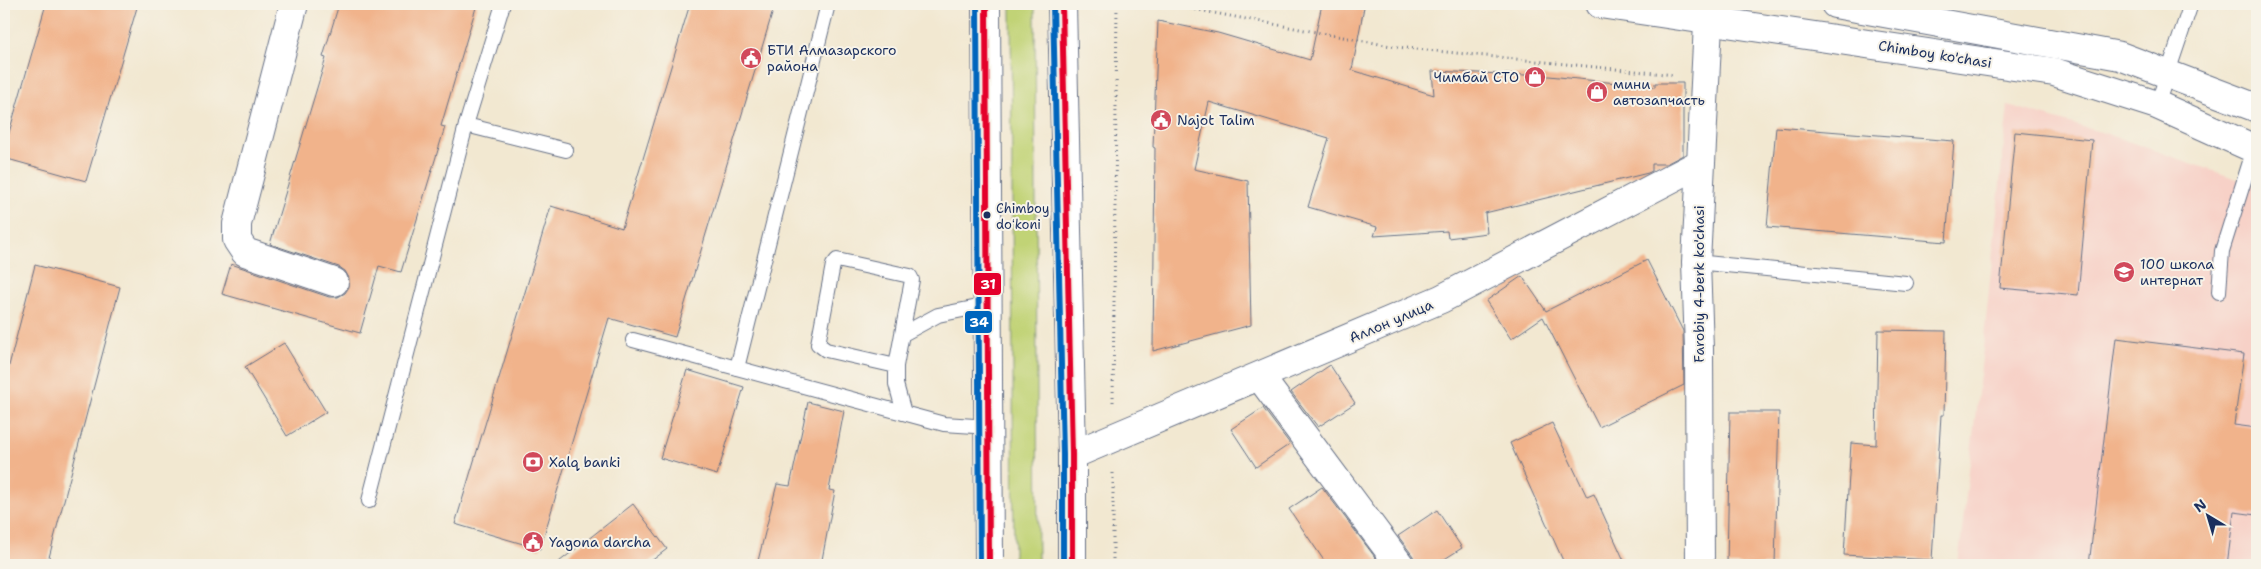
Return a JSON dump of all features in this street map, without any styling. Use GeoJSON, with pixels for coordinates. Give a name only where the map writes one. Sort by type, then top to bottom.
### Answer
{"type":"FeatureCollection","features":[{"type":"Feature","properties":{"kind":"main road"},"geometry":{"type":"LineString","coordinates":[[294,4],[237,224],[237,240],[245,252],[334,282]]}},
{"type":"Feature","properties":{"kind":"main road"},"geometry":{"type":"LineString","coordinates":[[986,4],[990,427],[989,565]]}},
{"type":"Feature","properties":{"kind":"main road"},"geometry":{"type":"LineString","coordinates":[[1062,4],[1072,455],[1072,565]]}},
{"type":"Feature","properties":{"kind":"main road","name":"Chimboy ko'chasi"},"geometry":{"type":"LineString","coordinates":[[1600,4],[1708,11],[2054,72],[2157,105],[2256,150]]}},
{"type":"Feature","properties":{"kind":"main road"},"geometry":{"type":"LineString","coordinates":[[1835,4],[2120,56],[2257,108]]}},
{"type":"Feature","properties":{"kind":"main road","name":"Farobiy 4-berk ko'chasi"},"geometry":{"type":"LineString","coordinates":[[1700,565],[1699,349],[1696,262],[1699,164],[1708,11]]}},
{"type":"Feature","properties":{"kind":"main road","name":"Аллон улица"},"geometry":{"type":"LineString","coordinates":[[1072,455],[1441,299],[1699,164]]}},
{"type":"Feature","properties":{"kind":"main road"},"geometry":{"type":"LineString","coordinates":[[1260,377],[1400,565]]}},
{"type":"Feature","properties":{"kind":"lane"},"geometry":{"type":"LineString","coordinates":[[369,501],[466,125],[503,4]]}},
{"type":"Feature","properties":{"kind":"lane"},"geometry":{"type":"LineString","coordinates":[[737,368],[828,4]]}},
{"type":"Feature","properties":{"kind":"lane"},"geometry":{"type":"LineString","coordinates":[[2157,105],[2191,4]]}},
{"type":"Feature","properties":{"kind":"lane"},"geometry":{"type":"LineString","coordinates":[[466,125],[566,150]]}},
{"type":"Feature","properties":{"kind":"lane"},"geometry":{"type":"LineString","coordinates":[[2219,292],[2222,251],[2256,150]]}},
{"type":"Feature","properties":{"kind":"lane"},"geometry":{"type":"LineString","coordinates":[[896,366],[826,350],[818,344],[834,262],[840,260],[910,276],[912,280],[896,366],[896,384],[904,413]]}},
{"type":"Feature","properties":{"kind":"lane"},"geometry":{"type":"LineString","coordinates":[[1696,262],[1906,283]]}},
{"type":"Feature","properties":{"kind":"lane"},"geometry":{"type":"LineString","coordinates":[[903,334],[938,315],[988,305]]}},
{"type":"Feature","properties":{"kind":"lane"},"geometry":{"type":"LineString","coordinates":[[632,340],[944,424],[990,427]]}},
{"type":"Feature","properties":{"kind":"path"},"geometry":{"type":"LineString","coordinates":[[1113,565],[1117,4]]}},
{"type":"Feature","properties":{"kind":"path"},"geometry":{"type":"LineString","coordinates":[[1166,4],[1396,47],[1705,78]]}},
{"type":"Feature","properties":{"kind":"shaded area","name":"100 школа интернат"},"geometry":{"type":"Polygon","coordinates":[[[2008,105],[2107,134],[2257,186],[2257,565],[1958,565],[2008,105]]]}},
{"type":"Feature","properties":{"kind":"green space"},"geometry":{"type":"Polygon","coordinates":[[[1011,4],[1035,4],[1038,565],[1014,565],[1011,4]]]}},
{"type":"Feature","properties":{"kind":"building"},"geometry":{"type":"Polygon","coordinates":[[[46,4],[138,4],[86,181],[4,158],[4,150],[46,4]]]}},
{"type":"Feature","properties":{"kind":"building"},"geometry":{"type":"Polygon","coordinates":[[[339,4],[477,4],[441,126],[445,127],[401,272],[379,266],[360,333],[222,294],[231,264],[329,297],[338,297],[345,293],[349,287],[349,278],[345,271],[339,267],[270,244],[326,58],[323,57],[339,4]]]}},
{"type":"Feature","properties":{"kind":"building"},"geometry":{"type":"Polygon","coordinates":[[[690,4],[775,4],[675,337],[609,318],[540,549],[455,524],[551,206],[622,228],[690,4]]]}},
{"type":"Feature","properties":{"kind":"building"},"geometry":{"type":"Polygon","coordinates":[[[1322,4],[1345,4],[1364,7],[1352,70],[1434,95],[1432,71],[1549,76],[1655,87],[1655,83],[1683,83],[1683,155],[1666,164],[1652,164],[1652,171],[1648,173],[1485,213],[1487,233],[1448,238],[1447,231],[1374,236],[1377,227],[1308,207],[1329,138],[1209,102],[1194,169],[1248,181],[1251,325],[1153,351],[1155,148],[1153,147],[1158,21],[1218,33],[1310,60],[1322,4]]]}},
{"type":"Feature","properties":{"kind":"building"},"geometry":{"type":"Polygon","coordinates":[[[1776,127],[1954,141],[1946,242],[1767,227],[1776,127]]]}},
{"type":"Feature","properties":{"kind":"building"},"geometry":{"type":"Polygon","coordinates":[[[2015,132],[2092,140],[2078,295],[2000,288],[2015,132]]]}},
{"type":"Feature","properties":{"kind":"building"},"geometry":{"type":"Polygon","coordinates":[[[1647,260],[1683,331],[1684,385],[1599,427],[1543,317],[1511,339],[1486,301],[1522,276],[1546,311],[1647,260]]]}},
{"type":"Feature","properties":{"kind":"building"},"geometry":{"type":"Polygon","coordinates":[[[35,265],[120,287],[47,565],[4,565],[4,385],[35,265]]]}},
{"type":"Feature","properties":{"kind":"building"},"geometry":{"type":"Polygon","coordinates":[[[1878,330],[1946,331],[1944,415],[1941,415],[1932,560],[1844,555],[1851,443],[1876,445],[1878,330]]]}},
{"type":"Feature","properties":{"kind":"building"},"geometry":{"type":"Polygon","coordinates":[[[2116,338],[2244,354],[2234,425],[2257,428],[2257,515],[2234,512],[2227,565],[2089,565],[2116,338]]]}},
{"type":"Feature","properties":{"kind":"building"},"geometry":{"type":"Polygon","coordinates":[[[284,343],[326,412],[287,436],[245,367],[284,343]]]}},
{"type":"Feature","properties":{"kind":"building"},"geometry":{"type":"Polygon","coordinates":[[[1330,365],[1355,403],[1318,427],[1291,392],[1330,365]]]}},
{"type":"Feature","properties":{"kind":"building"},"geometry":{"type":"Polygon","coordinates":[[[687,370],[744,387],[717,475],[660,458],[687,370]]]}},
{"type":"Feature","properties":{"kind":"building"},"geometry":{"type":"Polygon","coordinates":[[[808,402],[844,411],[829,490],[835,491],[821,565],[757,565],[777,484],[790,486],[808,402]]]}},
{"type":"Feature","properties":{"kind":"building"},"geometry":{"type":"Polygon","coordinates":[[[1263,408],[1290,444],[1256,467],[1231,429],[1263,408]]]}},
{"type":"Feature","properties":{"kind":"building"},"geometry":{"type":"Polygon","coordinates":[[[1730,412],[1779,412],[1775,565],[1727,565],[1730,412]]]}},
{"type":"Feature","properties":{"kind":"building"},"geometry":{"type":"Polygon","coordinates":[[[1552,423],[1587,497],[1594,494],[1626,565],[1565,565],[1510,443],[1552,423]]]}},
{"type":"Feature","properties":{"kind":"building"},"geometry":{"type":"Polygon","coordinates":[[[1322,487],[1381,565],[1327,565],[1289,509],[1322,487]]]}},
{"type":"Feature","properties":{"kind":"building"},"geometry":{"type":"Polygon","coordinates":[[[633,504],[667,549],[646,565],[555,565],[633,504]]]}},
{"type":"Feature","properties":{"kind":"building"},"geometry":{"type":"Polygon","coordinates":[[[1437,510],[1462,548],[1435,565],[1415,565],[1413,556],[1398,536],[1437,510]]]}},
{"type":"Feature","properties":{"kind":"transit line","name":"34"},"geometry":{"type":"LineString","coordinates":[[977,4],[980,565]]}},
{"type":"Feature","properties":{"kind":"transit line","name":"31"},"geometry":{"type":"LineString","coordinates":[[986,4],[989,565]]}},
{"type":"Feature","properties":{"kind":"transit line","name":"34"},"geometry":{"type":"LineString","coordinates":[[1053,4],[1063,455],[1063,565]]}},
{"type":"Feature","properties":{"kind":"transit line","name":"31"},"geometry":{"type":"LineString","coordinates":[[1062,4],[1072,455],[1072,565]]}},
{"type":"Feature","properties":{"kind":"place","name":"БТИ Алмазарского района"},"geometry":{"type":"Point","coordinates":[751,58]}},
{"type":"Feature","properties":{"kind":"place","name":"Чимбай СТО"},"geometry":{"type":"Point","coordinates":[1535,77]}},
{"type":"Feature","properties":{"kind":"place","name":"мини автозапчасть"},"geometry":{"type":"Point","coordinates":[1597,92]}},
{"type":"Feature","properties":{"kind":"place","name":"Najot Talim"},"geometry":{"type":"Point","coordinates":[1161,120]}},
{"type":"Feature","properties":{"kind":"place","name":"Chimboy doʻkoni"},"geometry":{"type":"Point","coordinates":[987,215]}},
{"type":"Feature","properties":{"kind":"place","name":"100 школа интернат"},"geometry":{"type":"Point","coordinates":[2124,272]}},
{"type":"Feature","properties":{"kind":"place","name":"Xalq banki"},"geometry":{"type":"Point","coordinates":[533,462]}},
{"type":"Feature","properties":{"kind":"place","name":"Yagona darcha"},"geometry":{"type":"Point","coordinates":[533,542]}}]}
